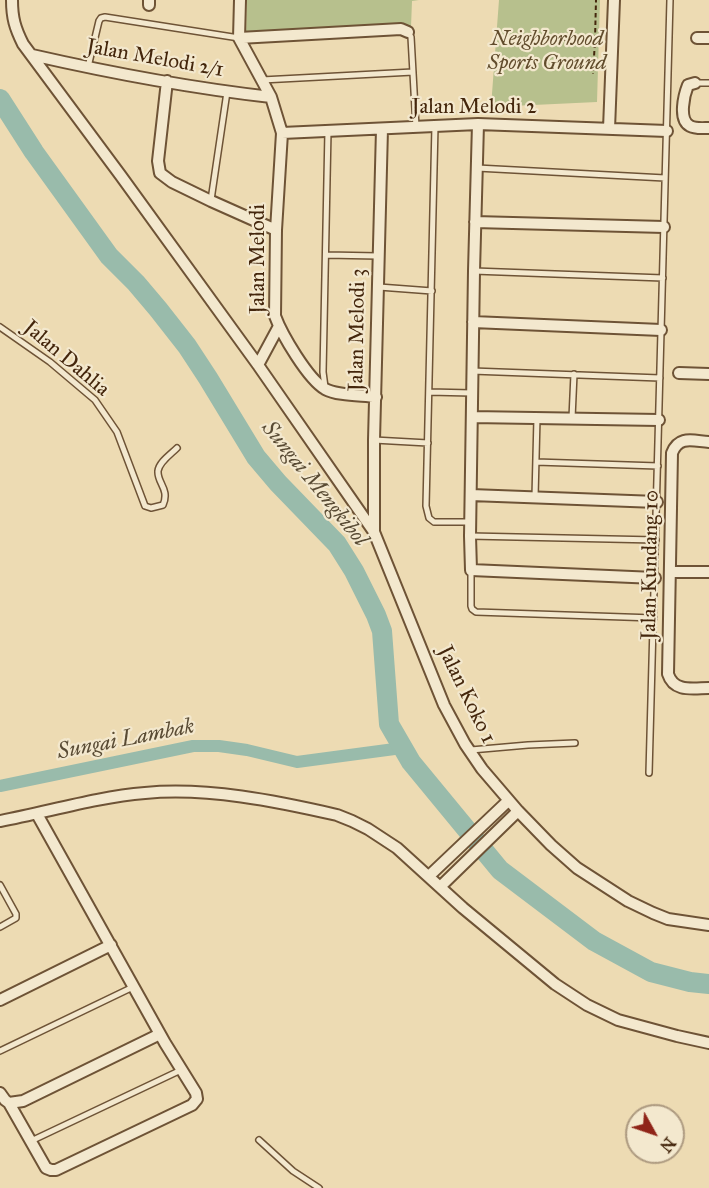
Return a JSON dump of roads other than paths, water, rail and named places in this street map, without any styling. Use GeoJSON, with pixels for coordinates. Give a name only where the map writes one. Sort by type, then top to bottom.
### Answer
{"type":"FeatureCollection","features":[{"type":"Feature","properties":{"kind":"street"},"geometry":{"type":"LineString","coordinates":[[12,0],[12,16],[23,44],[258,365],[374,532]]}},
{"type":"Feature","properties":{"kind":"street"},"geometry":{"type":"LineString","coordinates":[[240,0],[239,38],[271,97],[282,133]]}},
{"type":"Feature","properties":{"kind":"street"},"geometry":{"type":"LineString","coordinates":[[609,129],[615,0]]}},
{"type":"Feature","properties":{"kind":"street"},"geometry":{"type":"LineString","coordinates":[[239,38],[401,29],[408,32]]}},
{"type":"Feature","properties":{"kind":"street"},"geometry":{"type":"LineString","coordinates":[[697,38],[709,38]]}},
{"type":"Feature","properties":{"kind":"street","name":"Jalan Melodi 2/1"},"geometry":{"type":"LineString","coordinates":[[32,54],[88,67],[227,92],[271,97]]}},
{"type":"Feature","properties":{"kind":"street"},"geometry":{"type":"LineString","coordinates":[[167,81],[158,161],[160,173],[172,182],[276,230]]}},
{"type":"Feature","properties":{"kind":"street"},"geometry":{"type":"LineString","coordinates":[[695,83],[688,85],[686,91],[683,106],[684,118],[692,127],[709,128]]}},
{"type":"Feature","properties":{"kind":"street"},"geometry":{"type":"LineString","coordinates":[[478,124],[472,371],[471,570],[655,578]]}},
{"type":"Feature","properties":{"kind":"street","name":"Jalan Melodi 2"},"geometry":{"type":"LineString","coordinates":[[282,133],[478,124],[667,131]]}},
{"type":"Feature","properties":{"kind":"street","name":"Jalan Melodi 3"},"geometry":{"type":"LineString","coordinates":[[374,532],[382,129]]}},
{"type":"Feature","properties":{"kind":"street","name":"Jalan Melodi"},"geometry":{"type":"LineString","coordinates":[[282,133],[276,230],[275,316],[312,377],[326,389]]}},
{"type":"Feature","properties":{"kind":"street"},"geometry":{"type":"LineString","coordinates":[[475,222],[664,227]]}},
{"type":"Feature","properties":{"kind":"street"},"geometry":{"type":"LineString","coordinates":[[473,322],[661,330]]}},
{"type":"Feature","properties":{"kind":"street"},"geometry":{"type":"LineString","coordinates":[[258,365],[279,326]]}},
{"type":"Feature","properties":{"kind":"street"},"geometry":{"type":"LineString","coordinates":[[679,373],[709,374]]}},
{"type":"Feature","properties":{"kind":"street"},"geometry":{"type":"LineString","coordinates":[[326,389],[376,397]]}},
{"type":"Feature","properties":{"kind":"street"},"geometry":{"type":"LineString","coordinates":[[472,417],[659,420]]}},
{"type":"Feature","properties":{"kind":"street","name":"Jalan Kundang 10"},"geometry":{"type":"LineString","coordinates":[[709,442],[684,440],[678,442],[672,453],[669,674],[670,680],[682,689],[709,688]]}},
{"type":"Feature","properties":{"kind":"street"},"geometry":{"type":"LineString","coordinates":[[471,495],[657,502]]}},
{"type":"Feature","properties":{"kind":"street","name":"Jalan Koko 1"},"geometry":{"type":"LineString","coordinates":[[374,532],[444,705],[469,751],[508,801],[565,858],[616,894],[640,908],[668,919],[709,925]]}},
{"type":"Feature","properties":{"kind":"street"},"geometry":{"type":"LineString","coordinates":[[670,572],[709,572]]}},
{"type":"Feature","properties":{"kind":"street"},"geometry":{"type":"LineString","coordinates":[[0,821],[114,797],[146,793],[240,796],[312,809],[352,820],[368,828],[397,849],[555,984],[586,1005],[618,1020],[709,1043]]}},
{"type":"Feature","properties":{"kind":"street"},"geometry":{"type":"LineString","coordinates":[[429,876],[508,801]]}},
{"type":"Feature","properties":{"kind":"street"},"geometry":{"type":"LineString","coordinates":[[440,886],[518,811]]}},
{"type":"Feature","properties":{"kind":"street"},"geometry":{"type":"LineString","coordinates":[[0,1093],[9,1104],[46,1168],[51,1170],[56,1170],[192,1105],[197,1099],[37,814]]}},
{"type":"Feature","properties":{"kind":"street"},"geometry":{"type":"LineString","coordinates":[[1,997],[111,945]]}},
{"type":"Feature","properties":{"kind":"street"},"geometry":{"type":"LineString","coordinates":[[9,1104],[23,1101],[160,1034]]}},
{"type":"Feature","properties":{"kind":"lane"},"geometry":{"type":"LineString","coordinates":[[649,773],[670,0]]}},
{"type":"Feature","properties":{"kind":"lane"},"geometry":{"type":"LineString","coordinates":[[88,67],[99,21],[105,17],[239,38]]}},
{"type":"Feature","properties":{"kind":"lane"},"geometry":{"type":"LineString","coordinates":[[408,32],[411,38],[416,127]]}},
{"type":"Feature","properties":{"kind":"lane"},"geometry":{"type":"LineString","coordinates":[[262,80],[413,72]]}},
{"type":"Feature","properties":{"kind":"lane"},"geometry":{"type":"LineString","coordinates":[[695,83],[709,83]]}},
{"type":"Feature","properties":{"kind":"lane"},"geometry":{"type":"LineString","coordinates":[[211,201],[227,92]]}},
{"type":"Feature","properties":{"kind":"lane"},"geometry":{"type":"LineString","coordinates":[[435,126],[426,506],[429,518],[435,522],[470,522]]}},
{"type":"Feature","properties":{"kind":"lane"},"geometry":{"type":"LineString","coordinates":[[326,389],[323,372],[328,131]]}},
{"type":"Feature","properties":{"kind":"lane"},"geometry":{"type":"LineString","coordinates":[[477,168],[665,177]]}},
{"type":"Feature","properties":{"kind":"lane"},"geometry":{"type":"LineString","coordinates":[[326,255],[380,256]]}},
{"type":"Feature","properties":{"kind":"lane"},"geometry":{"type":"LineString","coordinates":[[474,271],[663,278]]}},
{"type":"Feature","properties":{"kind":"lane"},"geometry":{"type":"LineString","coordinates":[[379,287],[432,291]]}},
{"type":"Feature","properties":{"kind":"lane","name":"Jalan Dahlia"},"geometry":{"type":"LineString","coordinates":[[0,327],[50,362],[95,400],[117,432],[145,506],[151,508],[163,505],[166,499],[158,470],[177,448]]}},
{"type":"Feature","properties":{"kind":"lane"},"geometry":{"type":"LineString","coordinates":[[472,371],[660,378]]}},
{"type":"Feature","properties":{"kind":"lane"},"geometry":{"type":"LineString","coordinates":[[572,418],[574,374]]}},
{"type":"Feature","properties":{"kind":"lane"},"geometry":{"type":"LineString","coordinates":[[429,392],[472,393]]}},
{"type":"Feature","properties":{"kind":"lane"},"geometry":{"type":"LineString","coordinates":[[535,498],[537,418]]}},
{"type":"Feature","properties":{"kind":"lane"},"geometry":{"type":"LineString","coordinates":[[375,440],[428,443]]}},
{"type":"Feature","properties":{"kind":"lane"},"geometry":{"type":"LineString","coordinates":[[536,462],[657,466]]}},
{"type":"Feature","properties":{"kind":"lane"},"geometry":{"type":"LineString","coordinates":[[470,536],[656,540]]}},
{"type":"Feature","properties":{"kind":"lane"},"geometry":{"type":"LineString","coordinates":[[471,570],[471,606],[477,612],[654,618]]}},
{"type":"Feature","properties":{"kind":"lane"},"geometry":{"type":"LineString","coordinates":[[469,751],[575,743]]}},
{"type":"Feature","properties":{"kind":"lane"},"geometry":{"type":"LineString","coordinates":[[0,885],[16,914],[16,918],[0,927]]}},
{"type":"Feature","properties":{"kind":"lane"},"geometry":{"type":"LineString","coordinates":[[0,1052],[133,987]]}},
{"type":"Feature","properties":{"kind":"lane"},"geometry":{"type":"LineString","coordinates":[[30,1141],[181,1070]]}},
{"type":"Feature","properties":{"kind":"lane"},"geometry":{"type":"LineString","coordinates":[[259,1140],[293,1171],[319,1188]]}},
{"type":"Feature","properties":{"kind":"waterway","name":"Sungai Mengkibol"},"geometry":{"type":"LineString","coordinates":[[0,99],[34,152],[109,256],[136,283],[187,346],[256,457],[337,544],[354,571],[382,631],[389,724],[411,762],[500,870],[594,941],[651,972],[690,982],[709,984]]}},
{"type":"Feature","properties":{"kind":"waterway","name":"Sungai Lambak"},"geometry":{"type":"LineString","coordinates":[[0,786],[193,746],[219,746],[247,750],[297,762],[402,748]]}},
{"type":"Feature","properties":{"kind":"park label","name":"Neighborhood Sports Ground"},"geometry":{"type":"Point","coordinates":[547,52]}}]}
